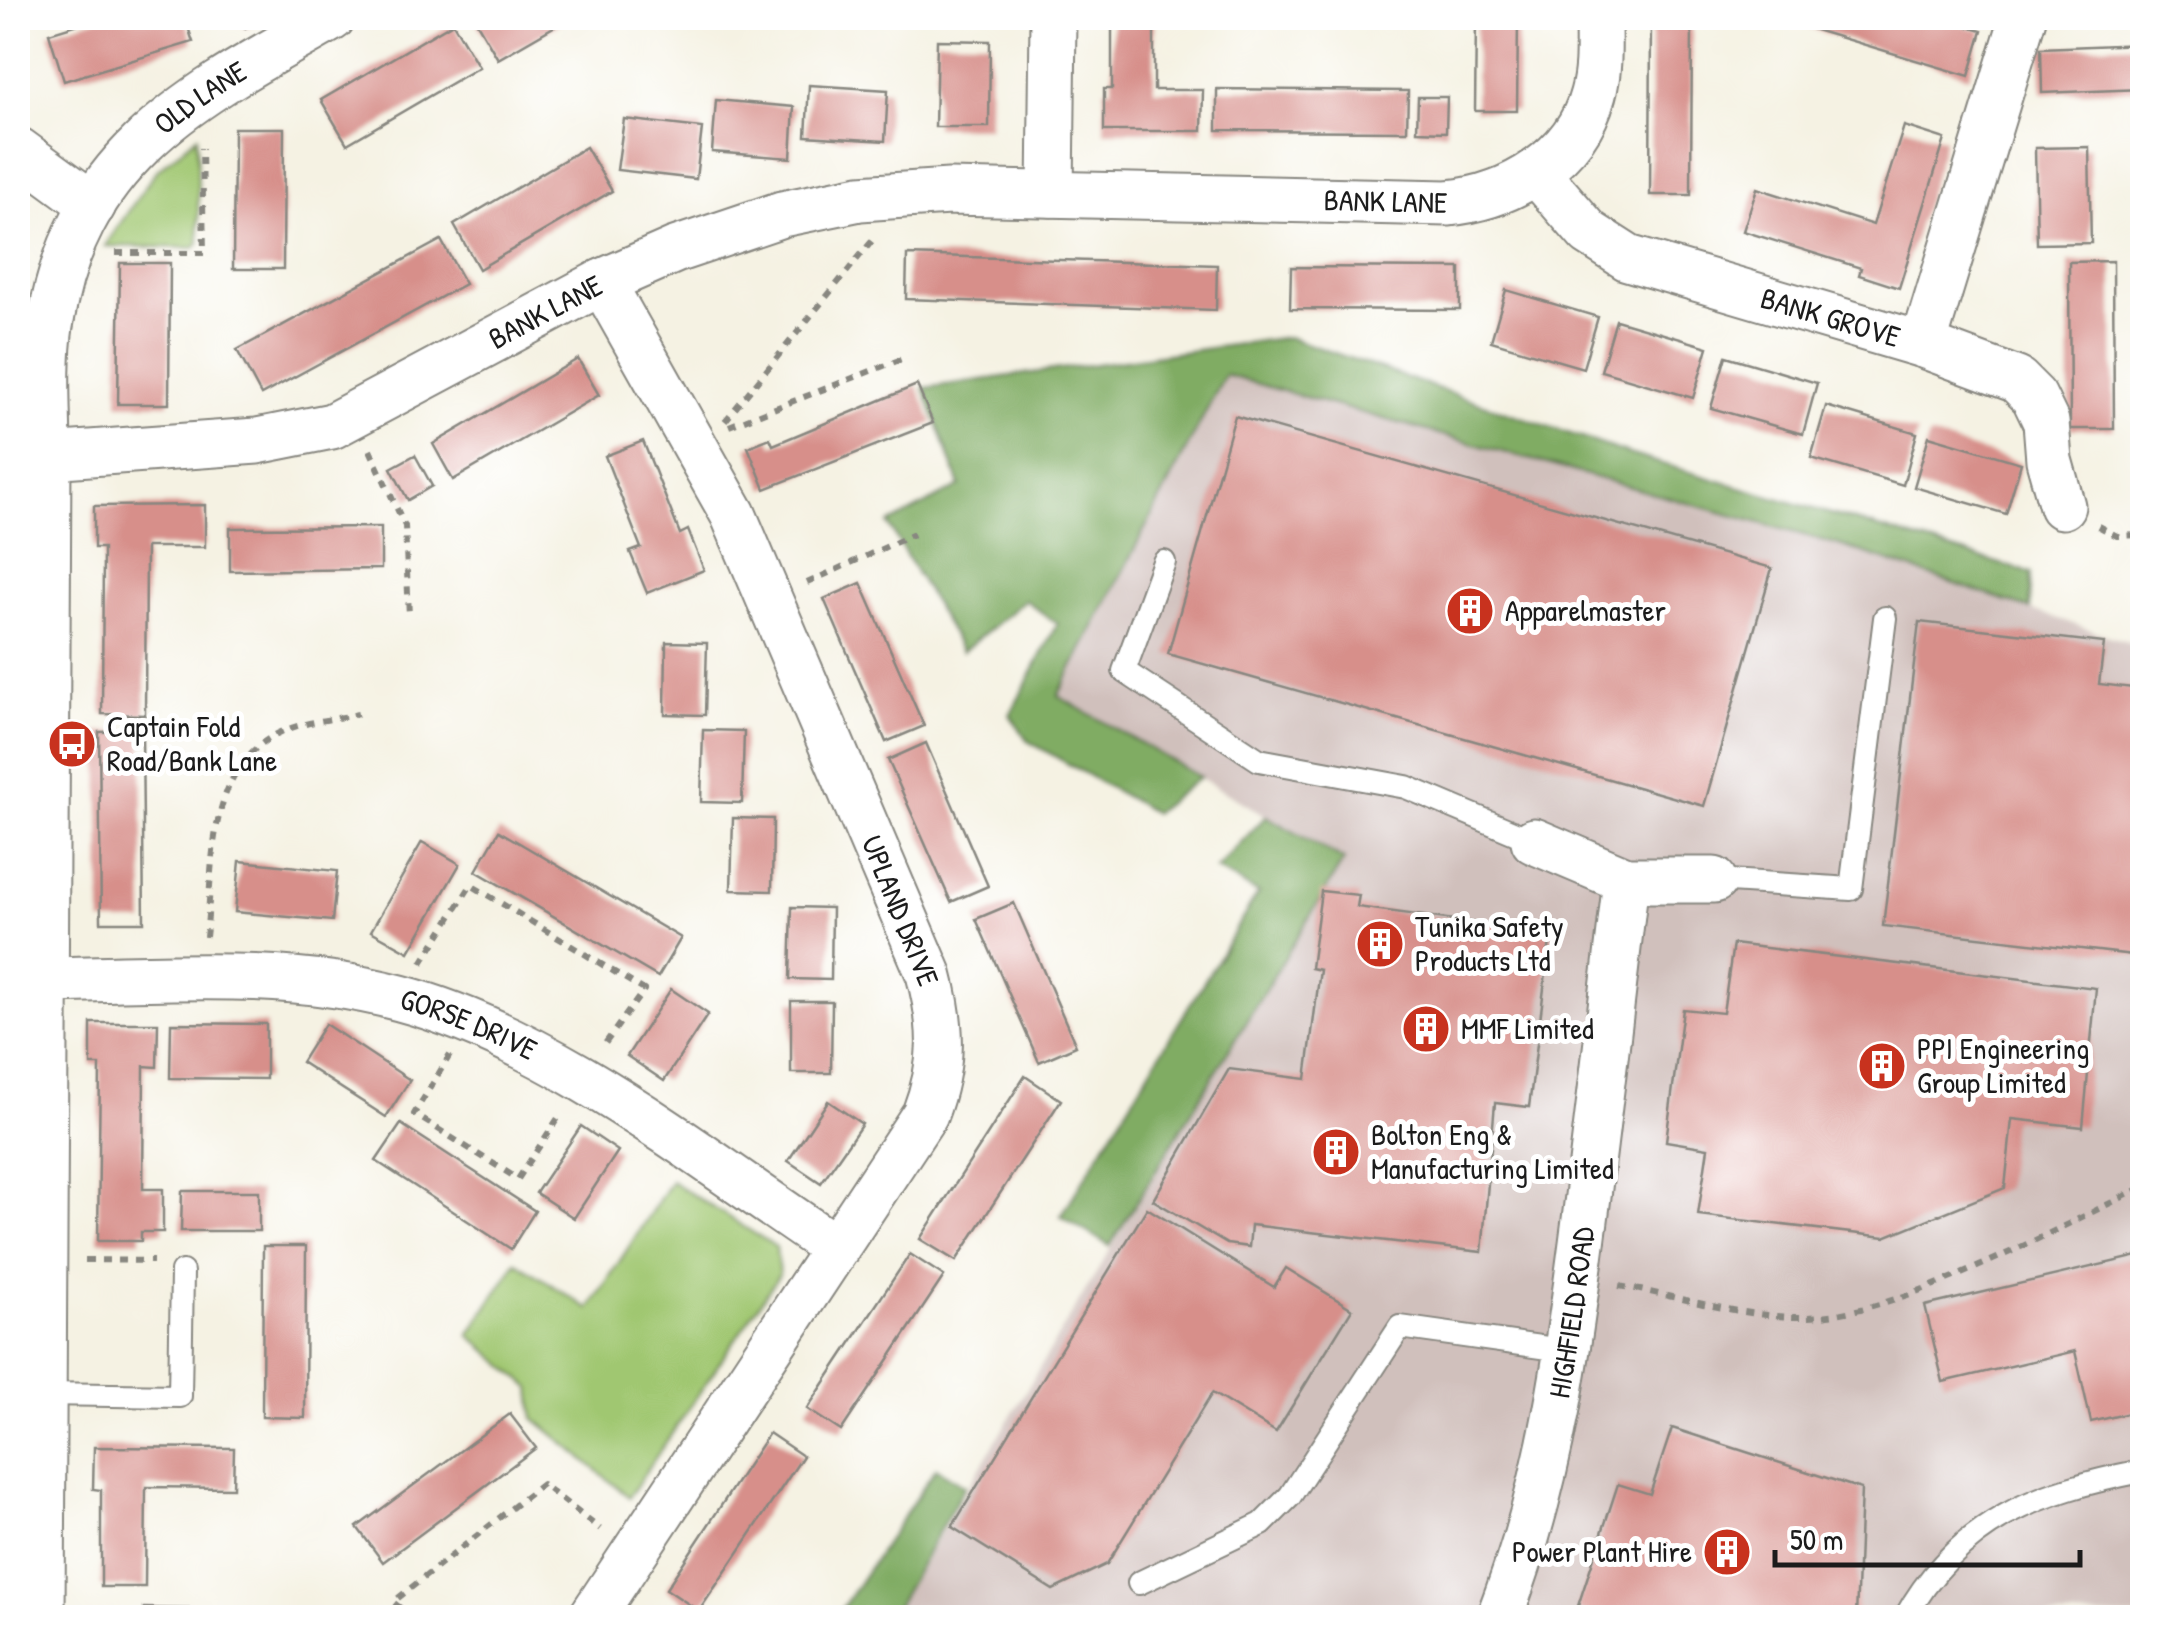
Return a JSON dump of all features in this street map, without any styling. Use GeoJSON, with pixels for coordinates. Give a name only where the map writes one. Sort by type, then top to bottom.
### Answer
{"type":"FeatureCollection","features":[{"type":"Feature","properties":{"kind":"street","name":"OLD LANE"},"geometry":{"type":"LineString","coordinates":[[42,1618],[42,1394],[34,1288],[44,980],[32,836],[50,331],[70,253],[93,205],[145,138],[201,93],[332,18]]}},
{"type":"Feature","properties":{"kind":"street"},"geometry":{"type":"LineString","coordinates":[[1050,194],[1053,18]]}},
{"type":"Feature","properties":{"kind":"street","name":"BANK LANE"},"geometry":{"type":"LineString","coordinates":[[48,456],[257,442],[307,433],[354,416],[602,282],[721,232],[860,198],[1050,194],[1448,203],[1482,200],[1536,172],[1579,125],[1592,98],[1598,18]]}},
{"type":"Feature","properties":{"kind":"street"},"geometry":{"type":"LineString","coordinates":[[1924,346],[2023,18]]}},
{"type":"Feature","properties":{"kind":"street"},"geometry":{"type":"LineString","coordinates":[[18,150],[93,205]]}},
{"type":"Feature","properties":{"kind":"street","name":"BANK GROVE"},"geometry":{"type":"LineString","coordinates":[[1536,172],[1589,233],[1628,258],[1996,368],[2017,380],[2034,397],[2046,422],[2049,460],[2062,506]]}},
{"type":"Feature","properties":{"kind":"street","name":"UPLAND DRIVE"},"geometry":{"type":"LineString","coordinates":[[591,1618],[926,1114],[939,1076],[942,1042],[929,974],[732,514],[602,282]]}},
{"type":"Feature","properties":{"kind":"street"},"geometry":{"type":"LineString","coordinates":[[1534,841],[1626,880],[1714,880]]}},
{"type":"Feature","properties":{"kind":"street","name":"HIGHFIELD ROAD"},"geometry":{"type":"LineString","coordinates":[[1499,1618],[1524,1554],[1548,1468],[1569,1352],[1626,880]]}},
{"type":"Feature","properties":{"kind":"street","name":"GORSE DRIVE"},"geometry":{"type":"LineString","coordinates":[[44,980],[202,978],[324,983],[400,998],[470,1022],[581,1079],[834,1247]]}},
{"type":"Feature","properties":{"kind":"lane"},"geometry":{"type":"LineString","coordinates":[[1164,562],[1124,671],[1259,760],[1406,787],[1534,841]]}},
{"type":"Feature","properties":{"kind":"lane"},"geometry":{"type":"LineString","coordinates":[[1714,880],[1852,889],[1885,618]]}},
{"type":"Feature","properties":{"kind":"lane"},"geometry":{"type":"LineString","coordinates":[[42,1394],[180,1396],[182,1272]]}},
{"type":"Feature","properties":{"kind":"lane"},"geometry":{"type":"LineString","coordinates":[[1139,1583],[1262,1524],[1290,1496],[1400,1328],[1569,1352]]}},
{"type":"Feature","properties":{"kind":"lane"},"geometry":{"type":"LineString","coordinates":[[1905,1618],[1958,1548],[2020,1504],[2069,1486],[2142,1471]]}},
{"type":"Feature","properties":{"kind":"path"},"geometry":{"type":"LineString","coordinates":[[70,253],[204,252],[201,93]]}},
{"type":"Feature","properties":{"kind":"path"},"geometry":{"type":"LineString","coordinates":[[906,357],[718,430],[910,194]]}},
{"type":"Feature","properties":{"kind":"path"},"geometry":{"type":"LineString","coordinates":[[354,416],[405,526],[408,616]]}},
{"type":"Feature","properties":{"kind":"path"},"geometry":{"type":"LineString","coordinates":[[770,601],[914,534]]}},
{"type":"Feature","properties":{"kind":"path"},"geometry":{"type":"LineString","coordinates":[[202,978],[220,807],[232,776],[250,752],[278,732],[358,714]]}},
{"type":"Feature","properties":{"kind":"path"},"geometry":{"type":"LineString","coordinates":[[400,998],[471,885],[644,990],[581,1079],[518,1179],[414,1114],[470,1022]]}},
{"type":"Feature","properties":{"kind":"path"},"geometry":{"type":"LineString","coordinates":[[1578,1278],[1788,1316],[1844,1313],[1900,1298],[2142,1188]]}},
{"type":"Feature","properties":{"kind":"path"},"geometry":{"type":"LineString","coordinates":[[34,1288],[155,1261],[182,1272]]}},
{"type":"Feature","properties":{"kind":"path"},"geometry":{"type":"LineString","coordinates":[[412,1618],[392,1602],[542,1484],[632,1554]]}},
{"type":"Feature","properties":{"kind":"shaded area"},"geometry":{"type":"Polygon","coordinates":[[[1225,374],[1836,544],[2142,647],[2142,1617],[890,1618],[1343,860],[1058,696],[1225,374]]]}},
{"type":"Feature","properties":{"kind":"green space"},"geometry":{"type":"Polygon","coordinates":[[[197,136],[199,243],[195,248],[105,246],[155,172],[197,136]]]}},
{"type":"Feature","properties":{"kind":"green space"},"geometry":{"type":"Polygon","coordinates":[[[1288,337],[1629,454],[2031,573],[2030,609],[1836,544],[1225,375],[1058,696],[1200,777],[1154,813],[1028,741],[1010,715],[1057,624],[1025,600],[962,652],[888,524],[960,486],[924,388],[1288,337]]]}},
{"type":"Feature","properties":{"kind":"green space"},"geometry":{"type":"Polygon","coordinates":[[[1266,816],[1344,860],[1110,1246],[1061,1216],[1258,893],[1216,869],[1266,816]]]}},
{"type":"Feature","properties":{"kind":"green space"},"geometry":{"type":"Polygon","coordinates":[[[671,1181],[776,1247],[779,1275],[629,1497],[534,1418],[531,1388],[469,1335],[516,1262],[589,1309],[671,1181]]]}},
{"type":"Feature","properties":{"kind":"green space"},"geometry":{"type":"Polygon","coordinates":[[[936,1468],[965,1486],[890,1617],[836,1617],[936,1468]]]}},
{"type":"Feature","properties":{"kind":"building"},"geometry":{"type":"Polygon","coordinates":[[[98,18],[185,18],[193,42],[64,81],[49,33],[98,18]]]}},
{"type":"Feature","properties":{"kind":"building"},"geometry":{"type":"Polygon","coordinates":[[[240,18],[264,18],[245,28],[240,18]]]}},
{"type":"Feature","properties":{"kind":"building"},"geometry":{"type":"Polygon","coordinates":[[[474,18],[569,18],[498,59],[474,18]]]}},
{"type":"Feature","properties":{"kind":"building"},"geometry":{"type":"Polygon","coordinates":[[[1112,18],[1154,18],[1154,90],[1203,90],[1202,131],[1104,131],[1104,89],[1112,89],[1112,18]]]}},
{"type":"Feature","properties":{"kind":"building"},"geometry":{"type":"Polygon","coordinates":[[[1476,18],[1518,18],[1517,111],[1475,111],[1476,18]]]}},
{"type":"Feature","properties":{"kind":"building"},"geometry":{"type":"Polygon","coordinates":[[[1651,18],[1692,18],[1691,195],[1650,195],[1651,18]]]}},
{"type":"Feature","properties":{"kind":"building"},"geometry":{"type":"Polygon","coordinates":[[[1775,18],[1937,18],[1982,31],[1969,76],[1775,18]]]}},
{"type":"Feature","properties":{"kind":"building"},"geometry":{"type":"Polygon","coordinates":[[[453,23],[479,67],[347,144],[321,100],[453,23]]]}},
{"type":"Feature","properties":{"kind":"building"},"geometry":{"type":"Polygon","coordinates":[[[937,40],[990,41],[989,127],[935,127],[937,40]]]}},
{"type":"Feature","properties":{"kind":"building"},"geometry":{"type":"Polygon","coordinates":[[[2142,44],[2142,89],[2042,93],[2041,48],[2142,44]]]}},
{"type":"Feature","properties":{"kind":"building"},"geometry":{"type":"Polygon","coordinates":[[[809,85],[888,90],[885,141],[806,136],[809,85]]]}},
{"type":"Feature","properties":{"kind":"building"},"geometry":{"type":"Polygon","coordinates":[[[1217,89],[1408,91],[1407,131],[1217,130],[1217,89]]]}},
{"type":"Feature","properties":{"kind":"building"},"geometry":{"type":"Polygon","coordinates":[[[1418,97],[1447,97],[1446,132],[1417,131],[1418,97]]]}},
{"type":"Feature","properties":{"kind":"building"},"geometry":{"type":"Polygon","coordinates":[[[716,100],[794,107],[791,158],[712,152],[716,100]]]}},
{"type":"Feature","properties":{"kind":"building"},"geometry":{"type":"Polygon","coordinates":[[[624,119],[702,128],[696,179],[617,170],[624,119]]]}},
{"type":"Feature","properties":{"kind":"building"},"geometry":{"type":"Polygon","coordinates":[[[1904,126],[1945,139],[1899,288],[1859,275],[1861,268],[1743,231],[1757,188],[1873,225],[1904,126]]]}},
{"type":"Feature","properties":{"kind":"building"},"geometry":{"type":"Polygon","coordinates":[[[234,128],[284,128],[283,269],[233,269],[234,128]]]}},
{"type":"Feature","properties":{"kind":"building"},"geometry":{"type":"Polygon","coordinates":[[[586,147],[612,191],[479,269],[454,225],[586,147]]]}},
{"type":"Feature","properties":{"kind":"building"},"geometry":{"type":"Polygon","coordinates":[[[2089,147],[2091,243],[2037,244],[2035,148],[2089,147]]]}},
{"type":"Feature","properties":{"kind":"building"},"geometry":{"type":"Polygon","coordinates":[[[441,240],[465,284],[261,395],[237,350],[441,240]]]}},
{"type":"Feature","properties":{"kind":"building"},"geometry":{"type":"Polygon","coordinates":[[[907,255],[1217,265],[1216,310],[906,299],[907,255]]]}},
{"type":"Feature","properties":{"kind":"building"},"geometry":{"type":"Polygon","coordinates":[[[2113,261],[2114,429],[2070,429],[2069,262],[2113,261]]]}},
{"type":"Feature","properties":{"kind":"building"},"geometry":{"type":"Polygon","coordinates":[[[120,263],[170,263],[169,404],[118,404],[120,263]]]}},
{"type":"Feature","properties":{"kind":"building"},"geometry":{"type":"Polygon","coordinates":[[[1291,267],[1460,268],[1460,310],[1290,309],[1291,267]]]}},
{"type":"Feature","properties":{"kind":"building"},"geometry":{"type":"Polygon","coordinates":[[[1506,290],[1598,317],[1583,368],[1491,341],[1506,290]]]}},
{"type":"Feature","properties":{"kind":"building"},"geometry":{"type":"Polygon","coordinates":[[[1616,320],[1708,347],[1693,398],[1601,371],[1616,320]]]}},
{"type":"Feature","properties":{"kind":"building"},"geometry":{"type":"Polygon","coordinates":[[[1726,356],[1817,383],[1803,434],[1711,408],[1726,356]]]}},
{"type":"Feature","properties":{"kind":"building"},"geometry":{"type":"Polygon","coordinates":[[[578,359],[599,395],[453,480],[433,444],[578,359]]]}},
{"type":"Feature","properties":{"kind":"building"},"geometry":{"type":"Polygon","coordinates":[[[917,385],[933,423],[765,489],[748,447],[770,438],[773,445],[917,385]]]}},
{"type":"Feature","properties":{"kind":"building"},"geometry":{"type":"Polygon","coordinates":[[[1826,406],[1917,433],[1903,485],[1811,458],[1826,406]]]}},
{"type":"Feature","properties":{"kind":"building","name":"Apparelmaster"},"geometry":{"type":"Polygon","coordinates":[[[1235,416],[1772,568],[1704,806],[1168,654],[1235,416]]]}},
{"type":"Feature","properties":{"kind":"building"},"geometry":{"type":"Polygon","coordinates":[[[1929,436],[2021,463],[2006,514],[1914,487],[1929,436]]]}},
{"type":"Feature","properties":{"kind":"building"},"geometry":{"type":"Polygon","coordinates":[[[643,441],[680,534],[688,530],[704,570],[647,593],[630,552],[641,548],[605,456],[643,441]]]}},
{"type":"Feature","properties":{"kind":"building"},"geometry":{"type":"Polygon","coordinates":[[[415,455],[432,486],[408,500],[391,468],[415,455]]]}},
{"type":"Feature","properties":{"kind":"building"},"geometry":{"type":"Polygon","coordinates":[[[205,505],[205,547],[146,547],[145,715],[102,714],[103,548],[94,548],[94,506],[205,505]]]}},
{"type":"Feature","properties":{"kind":"building"},"geometry":{"type":"Polygon","coordinates":[[[381,527],[381,569],[230,571],[230,528],[381,527]]]}},
{"type":"Feature","properties":{"kind":"building"},"geometry":{"type":"Polygon","coordinates":[[[861,583],[924,726],[886,742],[824,599],[861,583]]]}},
{"type":"Feature","properties":{"kind":"building"},"geometry":{"type":"Polygon","coordinates":[[[1919,622],[2104,643],[2099,684],[2142,689],[2142,956],[1883,926],[1919,622]]]}},
{"type":"Feature","properties":{"kind":"building"},"geometry":{"type":"Polygon","coordinates":[[[666,642],[707,643],[705,715],[665,714],[666,642]]]}},
{"type":"Feature","properties":{"kind":"building"},"geometry":{"type":"Polygon","coordinates":[[[703,730],[744,731],[742,803],[701,802],[703,730]]]}},
{"type":"Feature","properties":{"kind":"building"},"geometry":{"type":"Polygon","coordinates":[[[142,731],[144,922],[101,922],[99,732],[142,731]]]}},
{"type":"Feature","properties":{"kind":"building"},"geometry":{"type":"Polygon","coordinates":[[[926,743],[988,886],[951,902],[888,760],[926,743]]]}},
{"type":"Feature","properties":{"kind":"building"},"geometry":{"type":"Polygon","coordinates":[[[733,818],[773,819],[772,891],[731,890],[733,818]]]}},
{"type":"Feature","properties":{"kind":"building"},"geometry":{"type":"Polygon","coordinates":[[[499,831],[681,938],[658,977],[476,871],[499,831]]]}},
{"type":"Feature","properties":{"kind":"building"},"geometry":{"type":"Polygon","coordinates":[[[422,842],[460,864],[409,952],[371,931],[422,842]]]}},
{"type":"Feature","properties":{"kind":"building"},"geometry":{"type":"Polygon","coordinates":[[[240,861],[337,871],[332,921],[235,912],[240,861]]]}},
{"type":"Feature","properties":{"kind":"building"},"geometry":{"type":"Polygon","coordinates":[[[1321,891],[1359,895],[1357,907],[1551,933],[1529,1107],[1495,1103],[1482,1252],[1251,1225],[1249,1247],[1227,1244],[1153,1200],[1229,1069],[1306,1079],[1320,970],[1311,968],[1321,891]]]}},
{"type":"Feature","properties":{"kind":"building"},"geometry":{"type":"Polygon","coordinates":[[[1014,903],[1076,1046],[1039,1062],[976,919],[1014,903]]]}},
{"type":"Feature","properties":{"kind":"building"},"geometry":{"type":"Polygon","coordinates":[[[792,907],[832,908],[831,980],[790,979],[792,907]]]}},
{"type":"Feature","properties":{"kind":"building","name":"PPI Engineering Group Limited"},"geometry":{"type":"Polygon","coordinates":[[[1733,944],[2096,988],[2083,1127],[2012,1119],[2005,1188],[1885,1237],[1698,1215],[1708,1148],[1666,1141],[1683,1009],[1723,1013],[1733,944]]]}},
{"type":"Feature","properties":{"kind":"building"},"geometry":{"type":"Polygon","coordinates":[[[671,989],[708,1014],[664,1081],[627,1056],[671,989]]]}},
{"type":"Feature","properties":{"kind":"building"},"geometry":{"type":"Polygon","coordinates":[[[791,1001],[832,1001],[831,1073],[791,1073],[791,1001]]]}},
{"type":"Feature","properties":{"kind":"building"},"geometry":{"type":"Polygon","coordinates":[[[91,1023],[158,1023],[157,1067],[144,1066],[143,1189],[163,1189],[163,1232],[141,1232],[141,1241],[98,1241],[100,1065],[91,1065],[91,1023]]]}},
{"type":"Feature","properties":{"kind":"building"},"geometry":{"type":"Polygon","coordinates":[[[171,1023],[266,1024],[266,1079],[170,1078],[171,1023]]]}},
{"type":"Feature","properties":{"kind":"building"},"geometry":{"type":"Polygon","coordinates":[[[325,1024],[410,1080],[386,1117],[301,1062],[325,1024]]]}},
{"type":"Feature","properties":{"kind":"building"},"geometry":{"type":"Polygon","coordinates":[[[1025,1076],[1061,1100],[956,1261],[920,1239],[1025,1076]]]}},
{"type":"Feature","properties":{"kind":"building"},"geometry":{"type":"Polygon","coordinates":[[[828,1101],[862,1124],[821,1183],[788,1161],[828,1101]]]}},
{"type":"Feature","properties":{"kind":"building"},"geometry":{"type":"Polygon","coordinates":[[[401,1124],[535,1211],[511,1249],[376,1161],[401,1124]]]}},
{"type":"Feature","properties":{"kind":"building"},"geometry":{"type":"Polygon","coordinates":[[[581,1126],[618,1151],[574,1218],[536,1193],[581,1126]]]}},
{"type":"Feature","properties":{"kind":"building"},"geometry":{"type":"Polygon","coordinates":[[[182,1191],[259,1191],[259,1231],[181,1231],[182,1191]]]}},
{"type":"Feature","properties":{"kind":"building"},"geometry":{"type":"Polygon","coordinates":[[[1147,1208],[1274,1287],[1286,1268],[1352,1309],[1276,1432],[1212,1393],[1107,1564],[1053,1590],[952,1527],[1147,1208]]]}},
{"type":"Feature","properties":{"kind":"building"},"geometry":{"type":"Polygon","coordinates":[[[263,1246],[306,1246],[305,1418],[262,1417],[263,1246]]]}},
{"type":"Feature","properties":{"kind":"building"},"geometry":{"type":"Polygon","coordinates":[[[910,1254],[944,1276],[841,1431],[807,1409],[910,1254]]]}},
{"type":"Feature","properties":{"kind":"building"},"geometry":{"type":"Polygon","coordinates":[[[2142,1255],[2142,1410],[2091,1422],[2075,1351],[1943,1382],[1925,1306],[2142,1255]]]}},
{"type":"Feature","properties":{"kind":"building"},"geometry":{"type":"Polygon","coordinates":[[[510,1414],[536,1448],[383,1562],[357,1527],[510,1414]]]}},
{"type":"Feature","properties":{"kind":"building","name":"Power Plant Hire"},"geometry":{"type":"Polygon","coordinates":[[[1672,1428],[1861,1489],[1856,1618],[1602,1618],[1577,1609],[1618,1484],[1650,1494],[1672,1428]]]}},
{"type":"Feature","properties":{"kind":"building"},"geometry":{"type":"Polygon","coordinates":[[[769,1433],[803,1456],[699,1611],[666,1589],[769,1433]]]}},
{"type":"Feature","properties":{"kind":"building"},"geometry":{"type":"Polygon","coordinates":[[[94,1447],[234,1448],[233,1488],[146,1487],[145,1587],[101,1587],[101,1490],[93,1489],[94,1447]]]}},
{"type":"Feature","properties":{"kind":"building"},"geometry":{"type":"Polygon","coordinates":[[[144,1608],[196,1609],[196,1618],[144,1618],[144,1608]]]}},
{"type":"Feature","properties":{"kind":"place","name":"Apparelmaster"},"geometry":{"type":"Point","coordinates":[1470,611]}},
{"type":"Feature","properties":{"kind":"place","name":"Captain Fold Road/Bank Lane"},"geometry":{"type":"Point","coordinates":[72,744]}},
{"type":"Feature","properties":{"kind":"place","name":"Tunika Safety Products Ltd"},"geometry":{"type":"Point","coordinates":[1380,944]}},
{"type":"Feature","properties":{"kind":"place","name":"MMF Limited"},"geometry":{"type":"Point","coordinates":[1426,1029]}},
{"type":"Feature","properties":{"kind":"place","name":"PPI Engineering Group Limited"},"geometry":{"type":"Point","coordinates":[1882,1066]}},
{"type":"Feature","properties":{"kind":"place","name":"Bolton Eng & Manufacturing Limited"},"geometry":{"type":"Point","coordinates":[1336,1152]}},
{"type":"Feature","properties":{"kind":"place","name":"Power Plant Hire"},"geometry":{"type":"Point","coordinates":[1727,1552]}}]}
